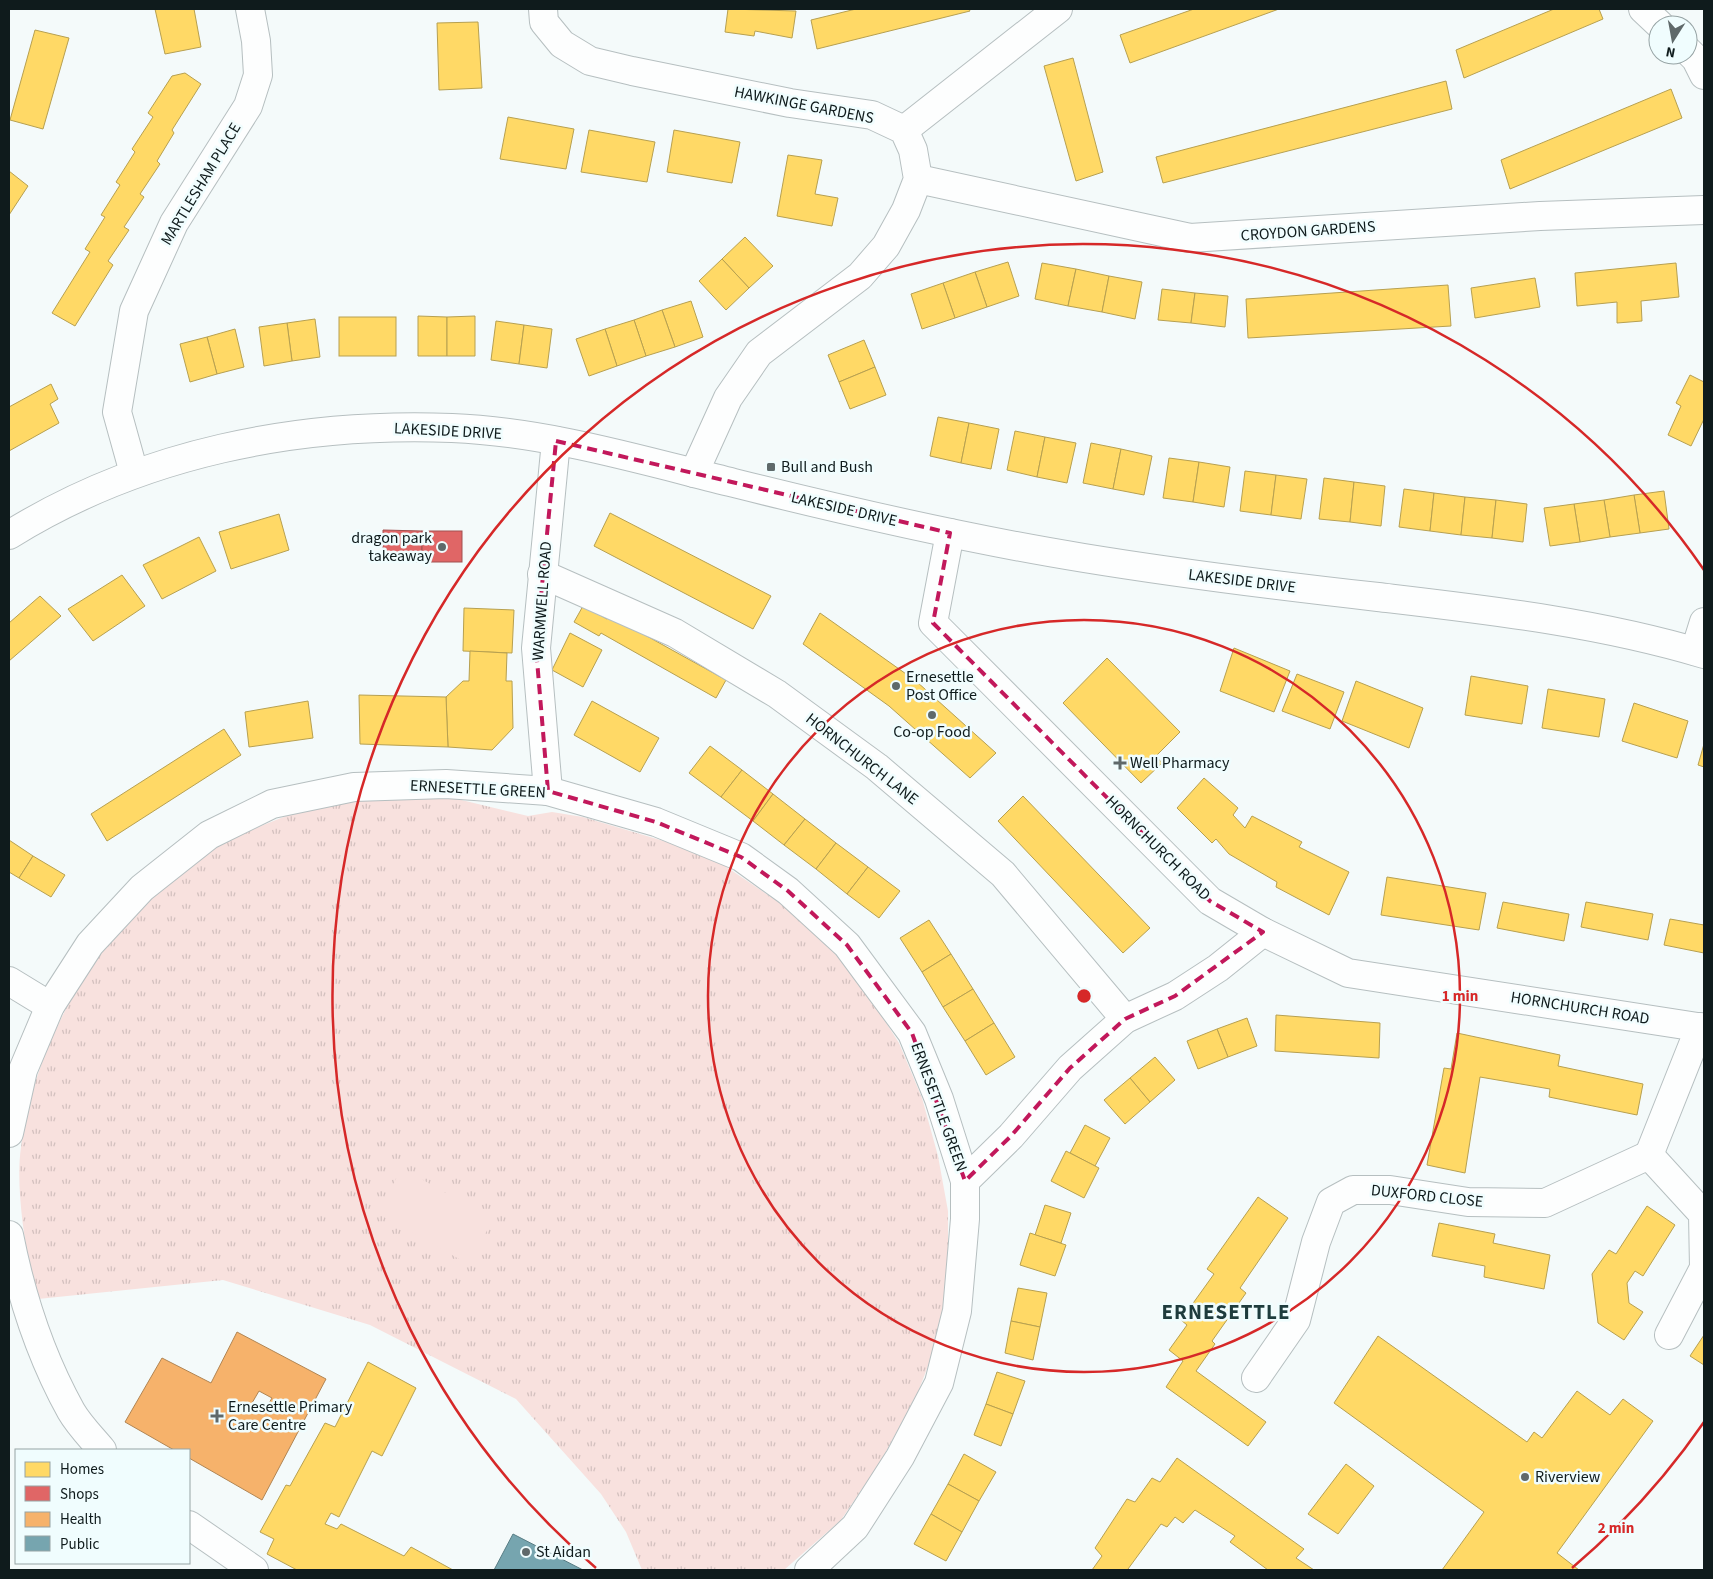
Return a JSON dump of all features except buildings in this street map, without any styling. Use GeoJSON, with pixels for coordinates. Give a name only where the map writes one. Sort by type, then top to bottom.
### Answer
{"type":"FeatureCollection","features":[{"type":"Feature","properties":{"kind":"street","name":"MARTLESHAM PLACE"},"geometry":{"type":"LineString","coordinates":[[134,473],[118,412],[134,311],[174,223],[248,106],[258,75],[256,41],[250,9]]}},
{"type":"Feature","properties":{"kind":"street","name":"HAWKINGE GARDENS"},"geometry":{"type":"LineString","coordinates":[[543,9],[544,22],[562,44],[590,60],[632,71],[790,103],[872,115],[904,130]]}},
{"type":"Feature","properties":{"kind":"street"},"geometry":{"type":"LineString","coordinates":[[694,473],[728,398],[760,353],[860,276],[886,246],[906,210],[918,178],[913,150],[904,130],[1058,9]]}},
{"type":"Feature","properties":{"kind":"street"},"geometry":{"type":"LineString","coordinates":[[1698,63],[1704,75]]}},
{"type":"Feature","properties":{"kind":"street","name":"CROYDON GARDENS"},"geometry":{"type":"LineString","coordinates":[[918,178],[1190,238],[1548,216],[1704,210]]}},
{"type":"Feature","properties":{"kind":"street","name":"LAKESIDE DRIVE"},"geometry":{"type":"LineString","coordinates":[[9,534],[80,496],[134,473],[216,449],[295,434],[334,430],[453,428],[556,441],[838,508],[950,533],[1065,555],[1165,571],[1519,614],[1607,629],[1700,653]]}},
{"type":"Feature","properties":{"kind":"street","name":"WARMWELL ROAD"},"geometry":{"type":"LineString","coordinates":[[548,790],[536,648],[556,441]]}},
{"type":"Feature","properties":{"kind":"street","name":"HORNCHURCH ROAD"},"geometry":{"type":"LineString","coordinates":[[950,533],[933,623],[1210,901],[1263,932],[1348,973],[1702,1027]]}},
{"type":"Feature","properties":{"kind":"street","name":"HORNCHURCH LANE"},"geometry":{"type":"LineString","coordinates":[[542,574],[675,633],[776,694],[877,767],[1003,874],[1125,1019]]}},
{"type":"Feature","properties":{"kind":"street"},"geometry":{"type":"LineString","coordinates":[[1700,653],[1704,622]]}},
{"type":"Feature","properties":{"kind":"street","name":"ERNESETTLE GREEN"},"geometry":{"type":"LineString","coordinates":[[9,1133],[22,1070],[50,1006],[90,944],[142,888],[209,835],[272,804],[354,787],[446,784],[548,790],[656,822],[741,857],[788,891],[840,938],[912,1033],[938,1099],[965,1181],[965,1219],[957,1311],[939,1383],[900,1457],[855,1527],[809,1570]]}},
{"type":"Feature","properties":{"kind":"street"},"geometry":{"type":"LineString","coordinates":[[965,1181],[1011,1136],[1070,1068],[1125,1019],[1175,996],[1218,968],[1263,932]]}},
{"type":"Feature","properties":{"kind":"street"},"geometry":{"type":"LineString","coordinates":[[9,982],[50,1006]]}},
{"type":"Feature","properties":{"kind":"street"},"geometry":{"type":"LineString","coordinates":[[1669,1334],[1704,1268],[1703,1214],[1649,1155],[1702,1027]]}},
{"type":"Feature","properties":{"kind":"street","name":"DUXFORD CLOSE"},"geometry":{"type":"LineString","coordinates":[[1256,1378],[1296,1320],[1316,1242],[1331,1202],[1353,1190],[1390,1190],[1468,1202],[1546,1203],[1649,1155]]}},
{"type":"Feature","properties":{"kind":"street"},"geometry":{"type":"LineString","coordinates":[[9,1235],[18,1284],[42,1349],[72,1413],[101,1449]]}},
{"type":"Feature","properties":{"kind":"street"},"geometry":{"type":"LineString","coordinates":[[190,1527],[254,1570]]}},
{"type":"Feature","properties":{"kind":"highlighted area"},"geometry":{"type":"Polygon","coordinates":[[[556,441],[950,533],[933,623],[1210,901],[1263,932],[1175,996],[1125,1019],[1070,1068],[1011,1136],[965,1181],[912,1033],[847,945],[788,891],[741,857],[656,822],[548,791],[536,648],[556,441]]]}},
{"type":"Feature","properties":{"kind":"green space"},"geometry":{"type":"Polygon","coordinates":[[[449,797],[528,816],[552,812],[583,817],[667,842],[725,866],[777,901],[816,931],[862,985],[899,1043],[922,1098],[938,1156],[948,1211],[948,1276],[938,1340],[918,1392],[881,1461],[841,1520],[784,1570],[642,1570],[626,1532],[601,1494],[516,1399],[370,1325],[223,1280],[38,1299],[29,1264],[19,1182],[21,1147],[28,1110],[38,1074],[52,1038],[88,971],[111,940],[135,911],[162,885],[190,863],[222,844],[256,828],[289,815],[326,806],[368,800],[449,797]]]}},
{"type":"Feature","properties":{"kind":"green space"},"geometry":{"type":"Polygon","coordinates":[[[402,1168],[493,1220],[468,1264],[377,1213],[402,1168]]]}},
{"type":"Feature","properties":{"kind":"place","name":"Bull and Bush"},"geometry":{"type":"Point","coordinates":[771,467]}},
{"type":"Feature","properties":{"kind":"place","name":"dragon park takeaway"},"geometry":{"type":"Point","coordinates":[442,547]}},
{"type":"Feature","properties":{"kind":"place","name":"Ernesettle Post Office"},"geometry":{"type":"Point","coordinates":[896,686]}},
{"type":"Feature","properties":{"kind":"place","name":"Co-op Food"},"geometry":{"type":"Point","coordinates":[932,715]}},
{"type":"Feature","properties":{"kind":"place","name":"Well Pharmacy"},"geometry":{"type":"Point","coordinates":[1120,763]}},
{"type":"Feature","properties":{"kind":"place","name":"Ernesettle Primary Care Centre"},"geometry":{"type":"Point","coordinates":[217,1416]}},
{"type":"Feature","properties":{"kind":"place","name":"Riverview"},"geometry":{"type":"Point","coordinates":[1525,1477]}},
{"type":"Feature","properties":{"kind":"place","name":"St Aidan"},"geometry":{"type":"Point","coordinates":[526,1552]}},
{"type":"Feature","properties":{"kind":"district","name":"ERNESETTLE"},"geometry":{"type":"Point","coordinates":[1226,1312]}}]}
